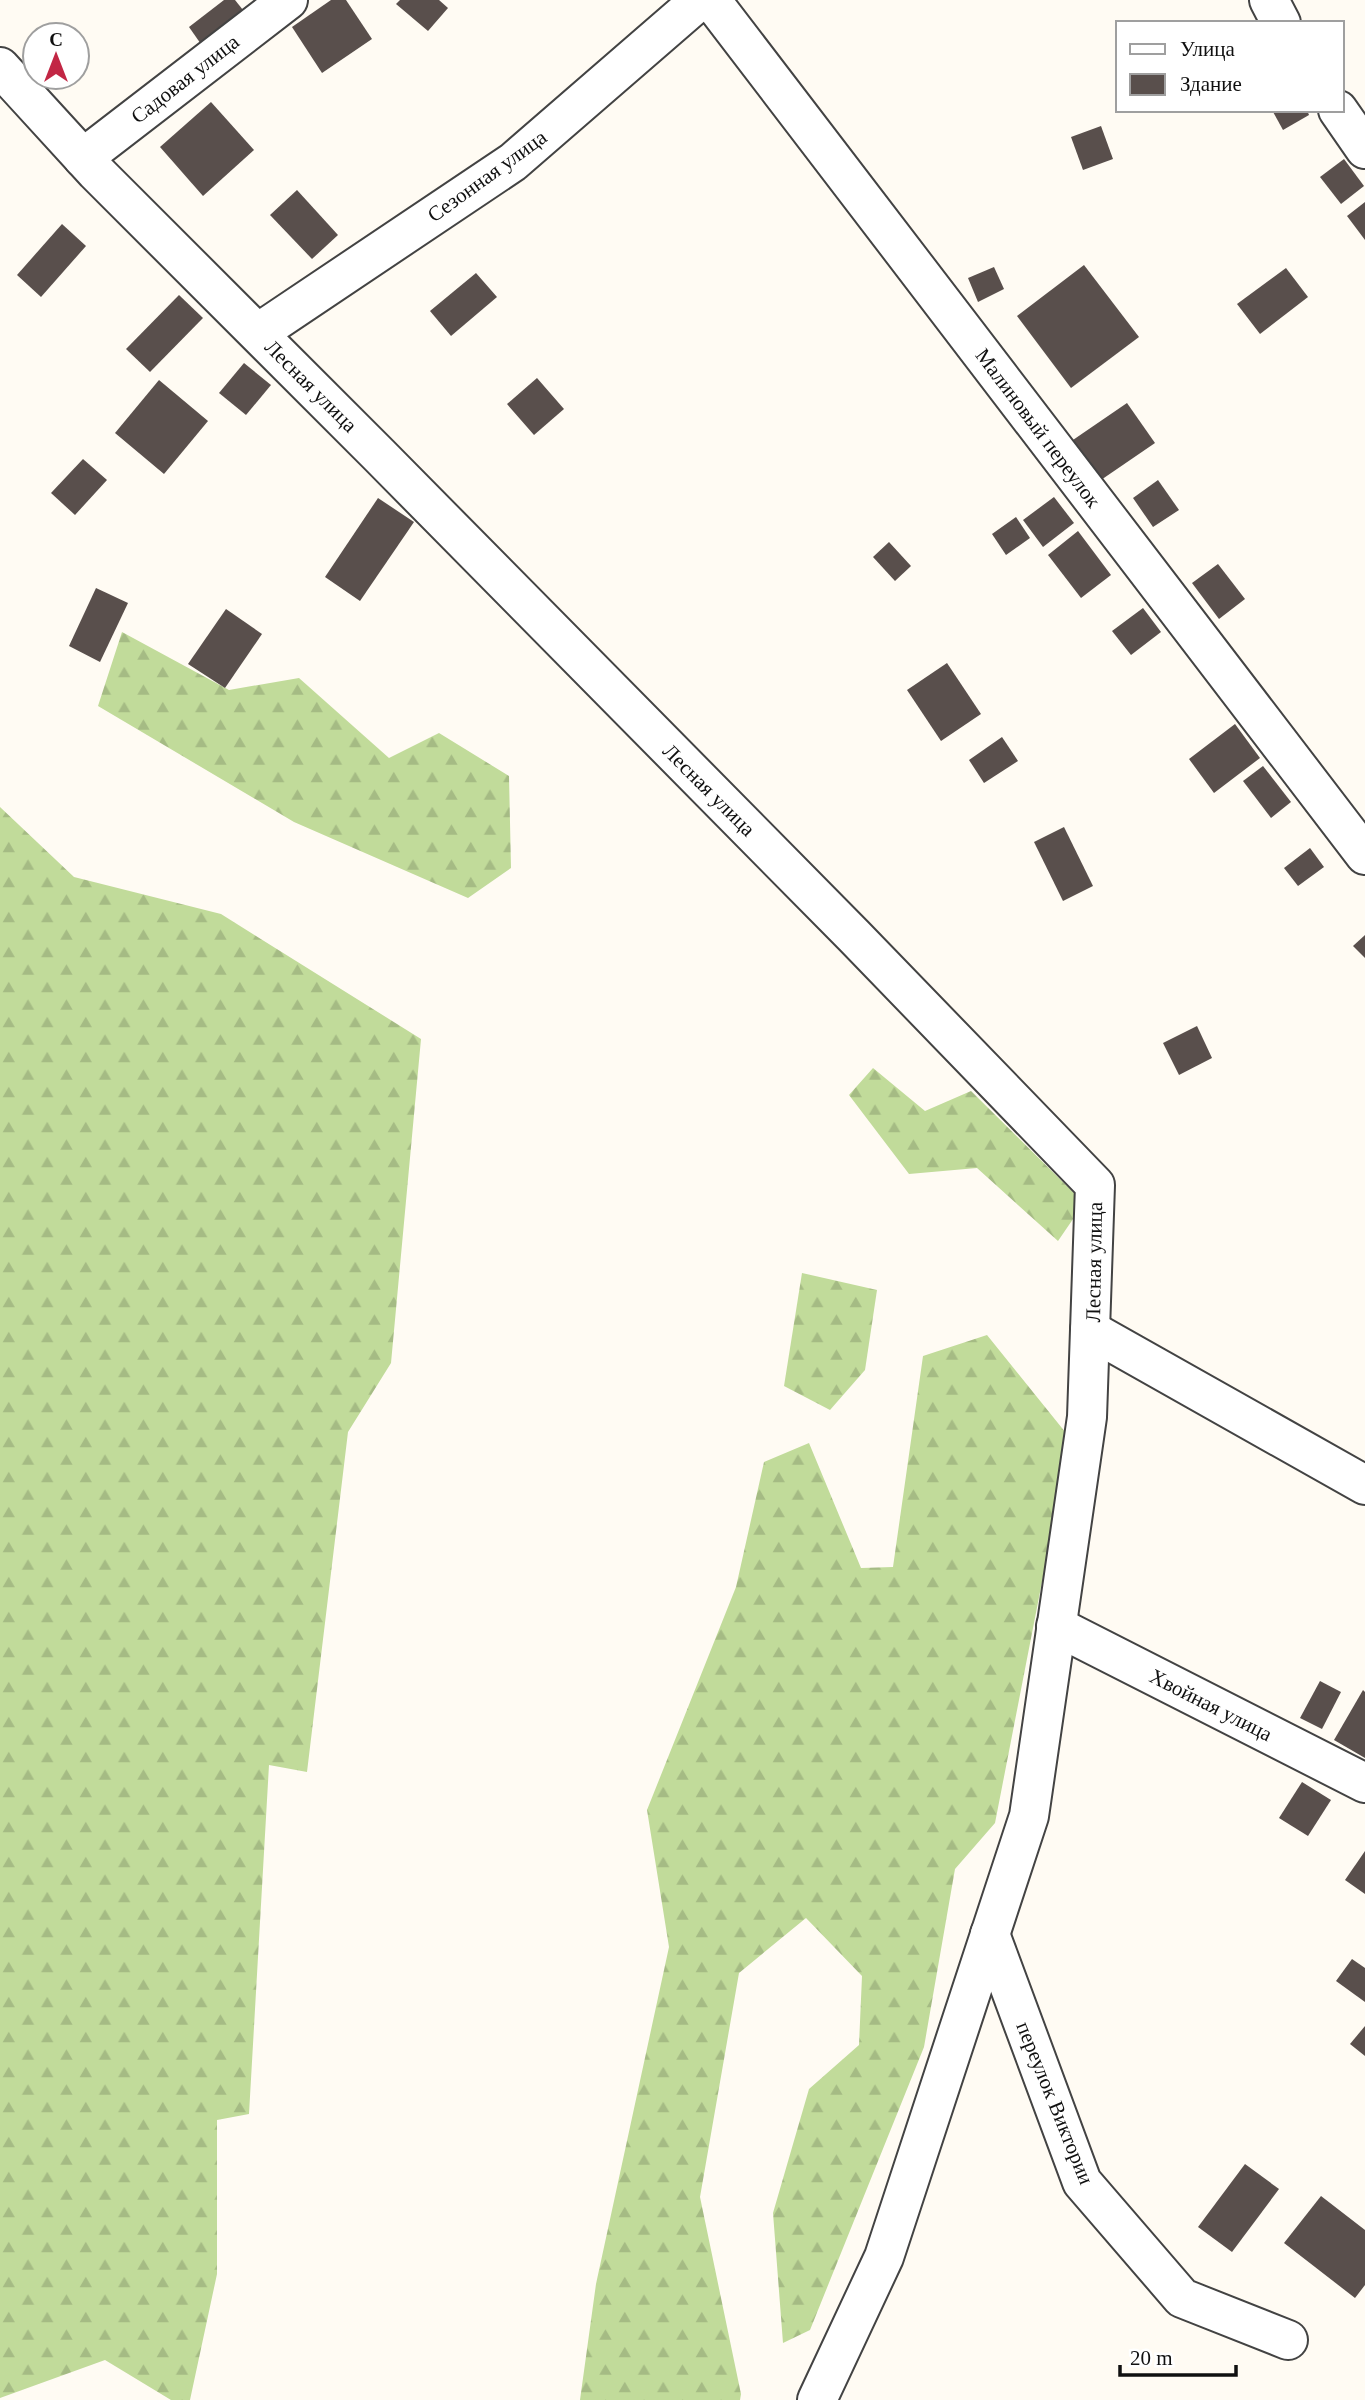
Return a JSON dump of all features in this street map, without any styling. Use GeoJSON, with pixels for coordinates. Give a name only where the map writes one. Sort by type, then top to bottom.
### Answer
{"type":"FeatureCollection","features":[{"type":"Feature","properties":{"kind":"street","name":"Садовая улица"},"geometry":{"type":"LineString","coordinates":[[83,158],[288,0]]}},
{"type":"Feature","properties":{"kind":"street","name":"Сезонная улица"},"geometry":{"type":"LineString","coordinates":[[258,333],[513,162],[700,0]]}},
{"type":"Feature","properties":{"kind":"street","name":"Малиновый переулок"},"geometry":{"type":"LineString","coordinates":[[711,0],[1365,855]]}},
{"type":"Feature","properties":{"kind":"street"},"geometry":{"type":"LineString","coordinates":[[1269,0],[1280,21]]}},
{"type":"Feature","properties":{"kind":"street","name":"Лесная улица"},"geometry":{"type":"LineString","coordinates":[[0,66],[83,158],[815,897],[1095,1185],[1090,1330],[1365,1485]]}},
{"type":"Feature","properties":{"kind":"street"},"geometry":{"type":"LineString","coordinates":[[1339,112],[1365,149]]}},
{"type":"Feature","properties":{"kind":"street"},"geometry":{"type":"LineString","coordinates":[[817,2400],[884,2257],[1029,1816],[1087,1418],[1090,1330]]}},
{"type":"Feature","properties":{"kind":"street","name":"Хвойная улица"},"geometry":{"type":"LineString","coordinates":[[1056,1626],[1365,1783]]}},
{"type":"Feature","properties":{"kind":"street","name":"переулок Виктории"},"geometry":{"type":"LineString","coordinates":[[990,1934],[1082,2182],[1182,2298],[1288,2340]]}},
{"type":"Feature","properties":{"kind":"green space"},"geometry":{"type":"Polygon","coordinates":[[[122,632],[229,690],[299,678],[389,758],[439,733],[509,776],[511,868],[468,898],[294,822],[98,706],[122,632]]]}},
{"type":"Feature","properties":{"kind":"green space"},"geometry":{"type":"Polygon","coordinates":[[[0,807],[74,877],[221,914],[421,1039],[391,1363],[348,1432],[307,1772],[269,1765],[249,2114],[217,2120],[217,2274],[190,2400],[171,2400],[105,2360],[0,2398],[0,807]]]}},
{"type":"Feature","properties":{"kind":"green space"},"geometry":{"type":"Polygon","coordinates":[[[873,1068],[925,1111],[971,1091],[1084,1203],[1058,1241],[977,1168],[909,1174],[849,1095],[873,1068]]]}},
{"type":"Feature","properties":{"kind":"green space"},"geometry":{"type":"Polygon","coordinates":[[[802,1273],[877,1290],[865,1370],[830,1410],[784,1386],[802,1273]]]}},
{"type":"Feature","properties":{"kind":"green space"},"geometry":{"type":"Polygon","coordinates":[[[987,1335],[1070,1438],[995,1823],[955,1869],[924,2047],[810,2330],[783,2343],[773,2213],[809,2089],[859,2045],[862,1976],[806,1918],[739,1973],[700,2197],[741,2394],[740,2400],[580,2400],[596,2284],[669,1947],[647,1810],[736,1587],[764,1462],[809,1443],[861,1568],[893,1567],[923,1356],[987,1335]]]}},
{"type":"Feature","properties":{"kind":"building"},"geometry":{"type":"Polygon","coordinates":[[[224,0],[235,0],[247,15],[203,47],[189,27],[224,0]]]}},
{"type":"Feature","properties":{"kind":"building"},"geometry":{"type":"Polygon","coordinates":[[[331,0],[346,0],[372,39],[322,73],[292,27],[331,0]]]}},
{"type":"Feature","properties":{"kind":"building"},"geometry":{"type":"Polygon","coordinates":[[[400,0],[439,0],[448,8],[428,31],[396,4],[400,0]]]}},
{"type":"Feature","properties":{"kind":"building"},"geometry":{"type":"Polygon","coordinates":[[[211,102],[254,150],[203,196],[160,147],[211,102]]]}},
{"type":"Feature","properties":{"kind":"building"},"geometry":{"type":"Polygon","coordinates":[[[1273,112],[1308,112],[1309,115],[1283,130],[1273,112]]]}},
{"type":"Feature","properties":{"kind":"building"},"geometry":{"type":"Polygon","coordinates":[[[1101,126],[1113,159],[1083,170],[1071,137],[1101,126]]]}},
{"type":"Feature","properties":{"kind":"building"},"geometry":{"type":"Polygon","coordinates":[[[1344,159],[1364,186],[1341,204],[1320,177],[1344,159]]]}},
{"type":"Feature","properties":{"kind":"building"},"geometry":{"type":"Polygon","coordinates":[[[297,190],[338,235],[312,259],[270,215],[297,190]]]}},
{"type":"Feature","properties":{"kind":"building"},"geometry":{"type":"Polygon","coordinates":[[[1365,202],[1365,240],[1347,216],[1365,202]]]}},
{"type":"Feature","properties":{"kind":"building"},"geometry":{"type":"Polygon","coordinates":[[[62,224],[86,246],[41,297],[17,275],[62,224]]]}},
{"type":"Feature","properties":{"kind":"building"},"geometry":{"type":"Polygon","coordinates":[[[1084,265],[1139,337],[1071,388],[1017,316],[1084,265]]]}},
{"type":"Feature","properties":{"kind":"building"},"geometry":{"type":"Polygon","coordinates":[[[994,267],[1004,289],[978,302],[968,278],[994,267]]]}},
{"type":"Feature","properties":{"kind":"building"},"geometry":{"type":"Polygon","coordinates":[[[1286,268],[1308,297],[1260,334],[1237,304],[1286,268]]]}},
{"type":"Feature","properties":{"kind":"building"},"geometry":{"type":"Polygon","coordinates":[[[476,273],[497,297],[451,336],[430,311],[476,273]]]}},
{"type":"Feature","properties":{"kind":"building"},"geometry":{"type":"Polygon","coordinates":[[[179,295],[203,318],[150,372],[126,349],[179,295]]]}},
{"type":"Feature","properties":{"kind":"building"},"geometry":{"type":"Polygon","coordinates":[[[244,363],[271,385],[246,415],[219,393],[244,363]]]}},
{"type":"Feature","properties":{"kind":"building"},"geometry":{"type":"Polygon","coordinates":[[[537,378],[564,409],[534,435],[507,404],[537,378]]]}},
{"type":"Feature","properties":{"kind":"building"},"geometry":{"type":"Polygon","coordinates":[[[159,380],[208,421],[164,474],[115,433],[159,380]]]}},
{"type":"Feature","properties":{"kind":"building"},"geometry":{"type":"Polygon","coordinates":[[[1127,403],[1155,443],[1098,482],[1070,442],[1127,403]]]}},
{"type":"Feature","properties":{"kind":"building"},"geometry":{"type":"Polygon","coordinates":[[[83,459],[107,480],[75,515],[51,493],[83,459]]]}},
{"type":"Feature","properties":{"kind":"building"},"geometry":{"type":"Polygon","coordinates":[[[1158,480],[1179,510],[1153,527],[1133,498],[1158,480]]]}},
{"type":"Feature","properties":{"kind":"building"},"geometry":{"type":"Polygon","coordinates":[[[1054,497],[1074,523],[1043,547],[1023,520],[1054,497]]]}},
{"type":"Feature","properties":{"kind":"building"},"geometry":{"type":"Polygon","coordinates":[[[378,498],[414,522],[360,601],[325,577],[378,498]]]}},
{"type":"Feature","properties":{"kind":"building"},"geometry":{"type":"Polygon","coordinates":[[[1016,517],[1030,538],[1006,555],[992,534],[1016,517]]]}},
{"type":"Feature","properties":{"kind":"building"},"geometry":{"type":"Polygon","coordinates":[[[1078,531],[1111,575],[1081,598],[1048,555],[1078,531]]]}},
{"type":"Feature","properties":{"kind":"building"},"geometry":{"type":"Polygon","coordinates":[[[889,542],[911,566],[895,581],[873,557],[889,542]]]}},
{"type":"Feature","properties":{"kind":"building"},"geometry":{"type":"Polygon","coordinates":[[[1218,564],[1245,599],[1219,619],[1192,583],[1218,564]]]}},
{"type":"Feature","properties":{"kind":"building"},"geometry":{"type":"Polygon","coordinates":[[[96,588],[128,603],[100,662],[69,646],[96,588]]]}},
{"type":"Feature","properties":{"kind":"building"},"geometry":{"type":"Polygon","coordinates":[[[1143,608],[1161,632],[1131,655],[1112,631],[1143,608]]]}},
{"type":"Feature","properties":{"kind":"building"},"geometry":{"type":"Polygon","coordinates":[[[226,609],[262,634],[225,688],[188,664],[226,609]]]}},
{"type":"Feature","properties":{"kind":"building"},"geometry":{"type":"Polygon","coordinates":[[[947,663],[981,714],[941,741],[907,690],[947,663]]]}},
{"type":"Feature","properties":{"kind":"building"},"geometry":{"type":"Polygon","coordinates":[[[1235,724],[1260,758],[1214,793],[1189,759],[1235,724]]]}},
{"type":"Feature","properties":{"kind":"building"},"geometry":{"type":"Polygon","coordinates":[[[1002,737],[1018,761],[984,783],[969,760],[1002,737]]]}},
{"type":"Feature","properties":{"kind":"building"},"geometry":{"type":"Polygon","coordinates":[[[1263,766],[1291,802],[1271,818],[1243,781],[1263,766]]]}},
{"type":"Feature","properties":{"kind":"building"},"geometry":{"type":"Polygon","coordinates":[[[1064,827],[1093,886],[1063,901],[1034,842],[1064,827]]]}},
{"type":"Feature","properties":{"kind":"building"},"geometry":{"type":"Polygon","coordinates":[[[1310,848],[1324,867],[1298,886],[1284,868],[1310,848]]]}},
{"type":"Feature","properties":{"kind":"building"},"geometry":{"type":"Polygon","coordinates":[[[1365,935],[1365,958],[1353,946],[1365,935]]]}},
{"type":"Feature","properties":{"kind":"building"},"geometry":{"type":"Polygon","coordinates":[[[1197,1026],[1212,1058],[1179,1075],[1163,1043],[1197,1026]]]}},
{"type":"Feature","properties":{"kind":"building"},"geometry":{"type":"Polygon","coordinates":[[[1320,1681],[1341,1692],[1322,1729],[1300,1718],[1320,1681]]]}},
{"type":"Feature","properties":{"kind":"building"},"geometry":{"type":"Polygon","coordinates":[[[1363,1690],[1365,1692],[1365,1758],[1334,1740],[1363,1690]]]}},
{"type":"Feature","properties":{"kind":"building"},"geometry":{"type":"Polygon","coordinates":[[[1302,1782],[1331,1800],[1308,1836],[1279,1818],[1302,1782]]]}},
{"type":"Feature","properties":{"kind":"building"},"geometry":{"type":"Polygon","coordinates":[[[1365,1851],[1365,1894],[1345,1880],[1365,1851]]]}},
{"type":"Feature","properties":{"kind":"building"},"geometry":{"type":"Polygon","coordinates":[[[1352,1959],[1365,1968],[1365,2002],[1336,1981],[1352,1959]]]}},
{"type":"Feature","properties":{"kind":"building"},"geometry":{"type":"Polygon","coordinates":[[[1365,2026],[1365,2056],[1350,2044],[1365,2026]]]}},
{"type":"Feature","properties":{"kind":"building"},"geometry":{"type":"Polygon","coordinates":[[[1245,2164],[1279,2189],[1232,2252],[1198,2227],[1245,2164]]]}},
{"type":"Feature","properties":{"kind":"building"},"geometry":{"type":"Polygon","coordinates":[[[1321,2196],[1365,2230],[1365,2285],[1355,2298],[1284,2243],[1321,2196]]]}}]}
